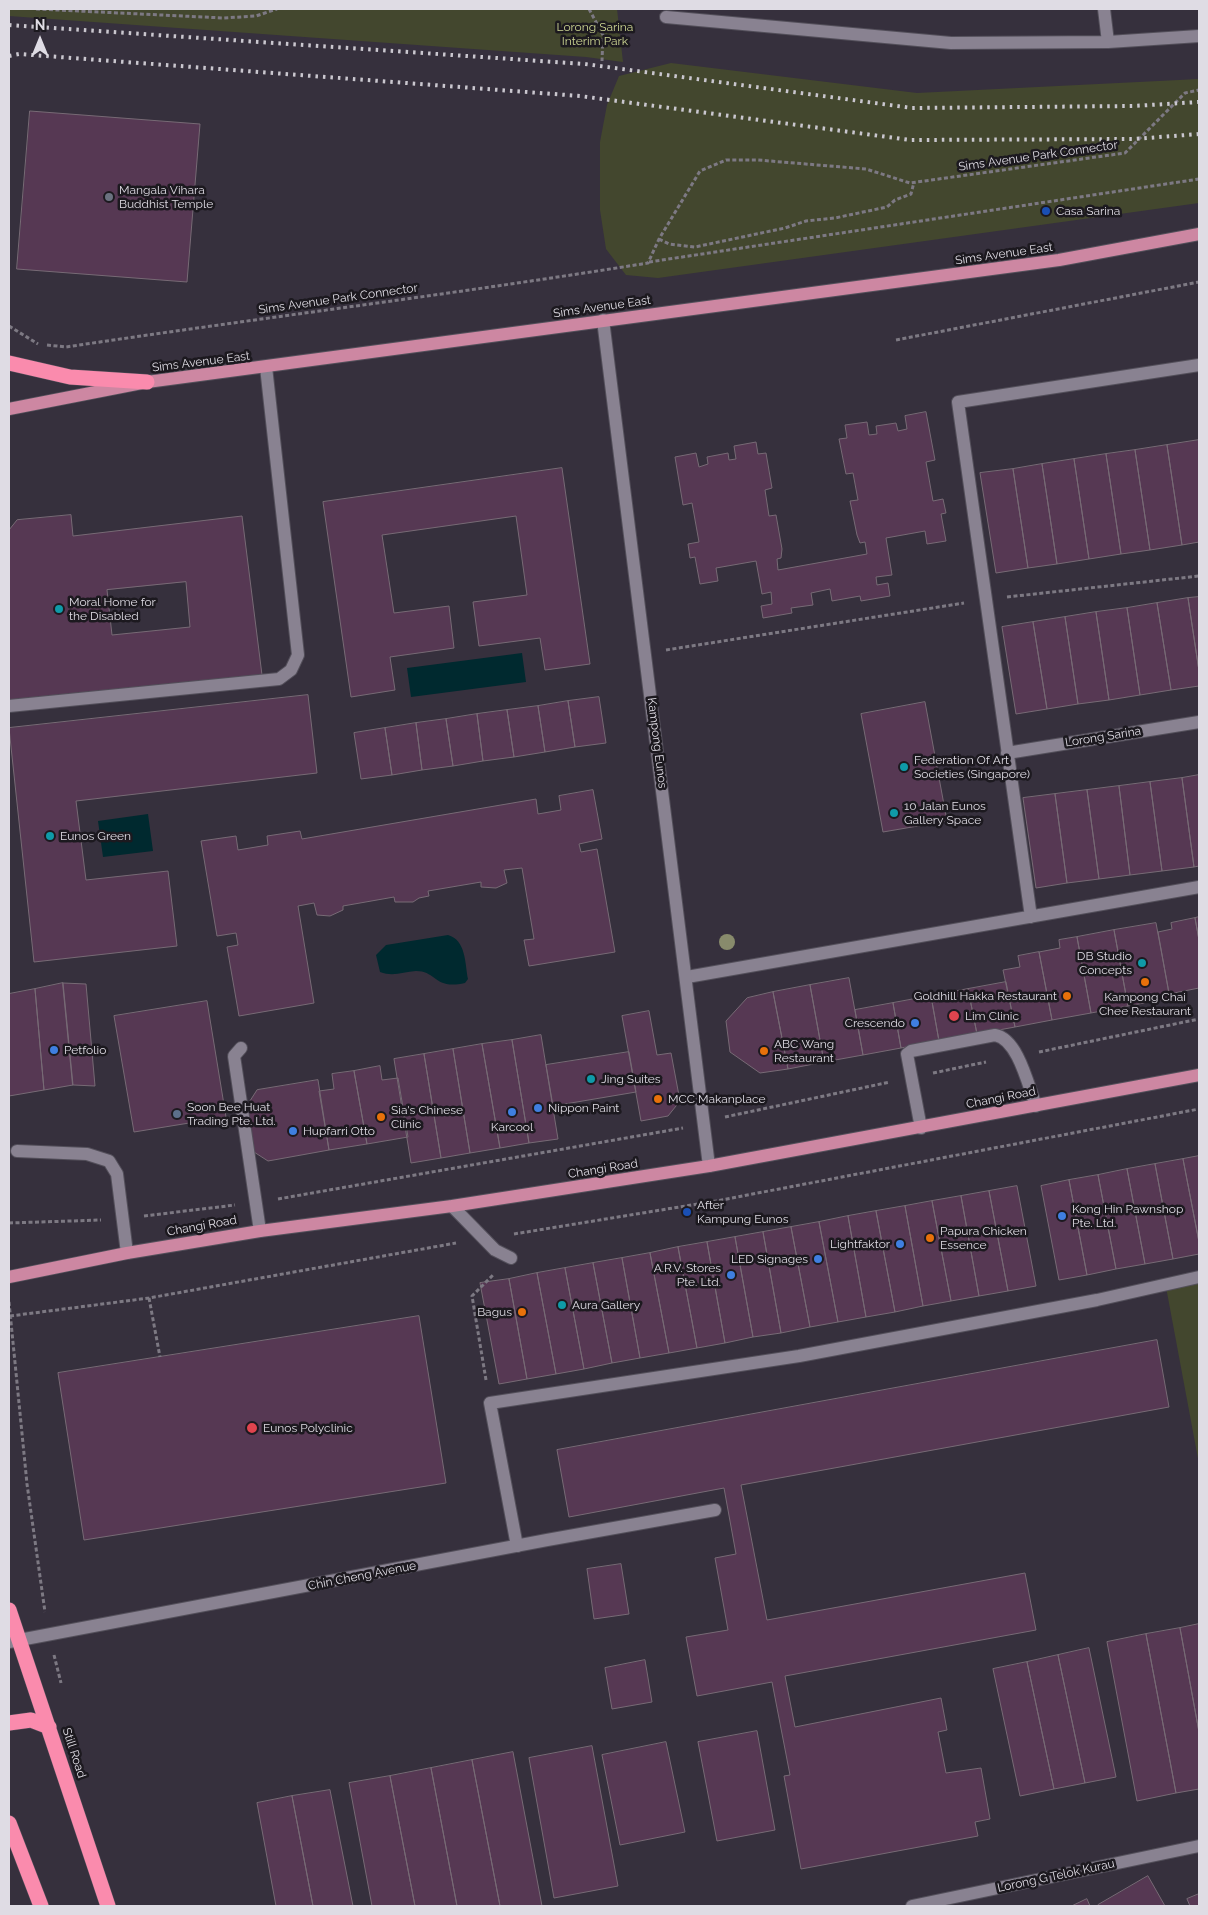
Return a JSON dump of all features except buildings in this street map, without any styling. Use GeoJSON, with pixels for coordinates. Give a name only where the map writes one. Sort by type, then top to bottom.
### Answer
{"type":"FeatureCollection","features":[{"type":"Feature","properties":{"kind":"highway"},"geometry":{"type":"LineString","coordinates":[[9,363],[70,377],[147,382]]}},
{"type":"Feature","properties":{"kind":"highway","name":"Still Road"},"geometry":{"type":"LineString","coordinates":[[9,1610],[13,1641],[49,1727],[108,1906]]}},
{"type":"Feature","properties":{"kind":"highway"},"geometry":{"type":"LineString","coordinates":[[9,1723],[31,1720],[49,1727]]}},
{"type":"Feature","properties":{"kind":"highway"},"geometry":{"type":"LineString","coordinates":[[9,1823],[41,1906]]}},
{"type":"Feature","properties":{"kind":"main road","name":"Sims Avenue East"},"geometry":{"type":"LineString","coordinates":[[9,409],[147,382],[1059,260],[1199,234]]}},
{"type":"Feature","properties":{"kind":"main road","name":"Changi Road"},"geometry":{"type":"LineString","coordinates":[[9,1277],[127,1253],[260,1231],[452,1206],[709,1166],[1199,1075]]}},
{"type":"Feature","properties":{"kind":"street"},"geometry":{"type":"LineString","coordinates":[[1104,9],[1108,42]]}},
{"type":"Feature","properties":{"kind":"street"},"geometry":{"type":"LineString","coordinates":[[666,17],[951,43],[1108,42],[1199,36]]}},
{"type":"Feature","properties":{"kind":"street","name":"Kampong Eunos"},"geometry":{"type":"LineString","coordinates":[[603,320],[687,978],[709,1166]]}},
{"type":"Feature","properties":{"kind":"street"},"geometry":{"type":"LineString","coordinates":[[1031,917],[958,402],[1199,365]]}},
{"type":"Feature","properties":{"kind":"street"},"geometry":{"type":"LineString","coordinates":[[9,706],[279,679],[291,670],[298,655],[266,367]]}},
{"type":"Feature","properties":{"kind":"street","name":"Lorong Sarina"},"geometry":{"type":"LineString","coordinates":[[1007,753],[1199,722]]}},
{"type":"Feature","properties":{"kind":"street"},"geometry":{"type":"LineString","coordinates":[[687,978],[1199,886]]}},
{"type":"Feature","properties":{"kind":"street"},"geometry":{"type":"LineString","coordinates":[[921,1128],[907,1054],[911,1051],[995,1035],[1006,1039],[1018,1056],[1036,1106]]}},
{"type":"Feature","properties":{"kind":"street"},"geometry":{"type":"LineString","coordinates":[[241,1048],[234,1056],[260,1231]]}},
{"type":"Feature","properties":{"kind":"street"},"geometry":{"type":"LineString","coordinates":[[17,1151],[87,1154],[109,1161],[117,1174],[127,1253]]}},
{"type":"Feature","properties":{"kind":"street"},"geometry":{"type":"LineString","coordinates":[[452,1206],[495,1250],[511,1258]]}},
{"type":"Feature","properties":{"kind":"street"},"geometry":{"type":"LineString","coordinates":[[517,1546],[490,1403],[799,1356],[1097,1300],[1199,1277]]}},
{"type":"Feature","properties":{"kind":"street","name":"Chin Cheng Avenue"},"geometry":{"type":"LineString","coordinates":[[13,1641],[715,1510]]}},
{"type":"Feature","properties":{"kind":"street","name":"Lorong G Telok Kurau"},"geometry":{"type":"LineString","coordinates":[[912,1906],[1199,1846]]}},
{"type":"Feature","properties":{"kind":"path"},"geometry":{"type":"LineString","coordinates":[[36,9],[224,18],[256,16],[277,9]]}},
{"type":"Feature","properties":{"kind":"path"},"geometry":{"type":"LineString","coordinates":[[590,9],[603,34],[602,61]]}},
{"type":"Feature","properties":{"kind":"path","name":"Sims Avenue Park Connector"},"geometry":{"type":"LineString","coordinates":[[9,326],[39,344],[66,347],[332,308],[516,284],[648,262],[659,238],[700,170],[726,160],[758,160],[866,169],[914,182],[1124,153],[1184,93],[1199,90]]}},
{"type":"Feature","properties":{"kind":"path"},"geometry":{"type":"LineString","coordinates":[[648,262],[1199,179]]}},
{"type":"Feature","properties":{"kind":"path"},"geometry":{"type":"LineString","coordinates":[[659,238],[669,244],[694,247],[806,221],[835,218],[887,207],[894,200],[911,194],[914,182]]}},
{"type":"Feature","properties":{"kind":"path"},"geometry":{"type":"LineString","coordinates":[[896,340],[1199,282]]}},
{"type":"Feature","properties":{"kind":"path"},"geometry":{"type":"LineString","coordinates":[[646,653],[986,600],[1199,576]]}},
{"type":"Feature","properties":{"kind":"path"},"geometry":{"type":"LineString","coordinates":[[9,1223],[123,1218],[257,1203],[677,1130],[703,1122],[911,1077],[1199,1019]]}},
{"type":"Feature","properties":{"kind":"path"},"geometry":{"type":"LineString","coordinates":[[10,1316],[149,1298],[484,1238],[716,1201],[1199,1109]]}},
{"type":"Feature","properties":{"kind":"path"},"geometry":{"type":"LineString","coordinates":[[490,1403],[472,1296],[511,1258]]}},
{"type":"Feature","properties":{"kind":"path"},"geometry":{"type":"LineString","coordinates":[[149,1298],[160,1357]]}},
{"type":"Feature","properties":{"kind":"path"},"geometry":{"type":"LineString","coordinates":[[9,1302],[13,1346],[9,1346]]}},
{"type":"Feature","properties":{"kind":"green space","name":"Lorong Sarina Interim Park"},"geometry":{"type":"Polygon","coordinates":[[[9,9],[617,9],[623,62],[586,57],[9,16],[9,9]]]}},
{"type":"Feature","properties":{"kind":"green space"},"geometry":{"type":"Polygon","coordinates":[[[671,63],[917,93],[1199,79],[1199,203],[658,278],[626,275],[606,249],[600,210],[600,142],[607,105],[619,76],[671,63]]]}},
{"type":"Feature","properties":{"kind":"green space"},"geometry":{"type":"Polygon","coordinates":[[[1199,1280],[1199,1464],[1166,1287],[1199,1280]]]}},
{"type":"Feature","properties":{"kind":"shaded area"},"geometry":{"type":"Polygon","coordinates":[[[522,653],[526,682],[411,697],[407,668],[522,653]]]}},
{"type":"Feature","properties":{"kind":"shaded area"},"geometry":{"type":"Polygon","coordinates":[[[148,814],[153,851],[103,857],[98,821],[148,814]]]}},
{"type":"Feature","properties":{"kind":"shaded area"},"geometry":{"type":"Polygon","coordinates":[[[448,935],[458,942],[464,953],[468,979],[465,983],[447,984],[428,974],[416,971],[394,974],[380,972],[376,955],[386,945],[448,935]]]}},
{"type":"Feature","properties":{"kind":"railway"},"geometry":{"type":"LineString","coordinates":[[9,25],[585,64],[912,108],[1133,106],[1199,102]]}},
{"type":"Feature","properties":{"kind":"railway"},"geometry":{"type":"LineString","coordinates":[[9,56],[19,54],[580,96],[910,140],[1134,139],[1199,134]]}},
{"type":"Feature","properties":{"kind":"place","name":"Mangala Vihara Buddhist Temple"},"geometry":{"type":"Point","coordinates":[109,197]}},
{"type":"Feature","properties":{"kind":"place","name":"Casa Sarina"},"geometry":{"type":"Point","coordinates":[1046,211]}},
{"type":"Feature","properties":{"kind":"place","name":"Moral Home for the Disabled"},"geometry":{"type":"Point","coordinates":[59,609]}},
{"type":"Feature","properties":{"kind":"place","name":"Federation Of Art Societies (Singapore)"},"geometry":{"type":"Point","coordinates":[904,767]}},
{"type":"Feature","properties":{"kind":"place","name":"10 Jalan Eunos Gallery Space"},"geometry":{"type":"Point","coordinates":[894,813]}},
{"type":"Feature","properties":{"kind":"place","name":"Eunos Green"},"geometry":{"type":"Point","coordinates":[50,836]}},
{"type":"Feature","properties":{"kind":"place","name":"DB Studio Concepts"},"geometry":{"type":"Point","coordinates":[1142,963]}},
{"type":"Feature","properties":{"kind":"place","name":"Kampong Chai Chee Restaurant"},"geometry":{"type":"Point","coordinates":[1145,982]}},
{"type":"Feature","properties":{"kind":"place","name":"Goldhill Hakka Restaurant"},"geometry":{"type":"Point","coordinates":[1067,996]}},
{"type":"Feature","properties":{"kind":"place","name":"Lim Clinic"},"geometry":{"type":"Point","coordinates":[954,1016]}},
{"type":"Feature","properties":{"kind":"place","name":"Crescendo"},"geometry":{"type":"Point","coordinates":[915,1023]}},
{"type":"Feature","properties":{"kind":"place","name":"Petfolio"},"geometry":{"type":"Point","coordinates":[54,1050]}},
{"type":"Feature","properties":{"kind":"place","name":"ABC Wang Restaurant"},"geometry":{"type":"Point","coordinates":[764,1051]}},
{"type":"Feature","properties":{"kind":"place","name":"Jing Suites"},"geometry":{"type":"Point","coordinates":[591,1079]}},
{"type":"Feature","properties":{"kind":"place","name":"MCC Makanplace"},"geometry":{"type":"Point","coordinates":[658,1099]}},
{"type":"Feature","properties":{"kind":"place","name":"Nippon Paint"},"geometry":{"type":"Point","coordinates":[538,1108]}},
{"type":"Feature","properties":{"kind":"place","name":"Karcool"},"geometry":{"type":"Point","coordinates":[512,1112]}},
{"type":"Feature","properties":{"kind":"place","name":"Soon Bee Huat Trading Pte. Ltd."},"geometry":{"type":"Point","coordinates":[177,1114]}},
{"type":"Feature","properties":{"kind":"place","name":"Sia's Chinese Clinic"},"geometry":{"type":"Point","coordinates":[381,1117]}},
{"type":"Feature","properties":{"kind":"place","name":"Hupfarri Otto"},"geometry":{"type":"Point","coordinates":[293,1131]}},
{"type":"Feature","properties":{"kind":"place","name":"After Kampung Eunos"},"geometry":{"type":"Point","coordinates":[687,1212]}},
{"type":"Feature","properties":{"kind":"place","name":"Kong Hin Pawnshop Pte. Ltd."},"geometry":{"type":"Point","coordinates":[1062,1216]}},
{"type":"Feature","properties":{"kind":"place","name":"Papura Chicken Essence"},"geometry":{"type":"Point","coordinates":[930,1238]}},
{"type":"Feature","properties":{"kind":"place","name":"Lightfaktor"},"geometry":{"type":"Point","coordinates":[900,1244]}},
{"type":"Feature","properties":{"kind":"place","name":"LED Signages"},"geometry":{"type":"Point","coordinates":[818,1259]}},
{"type":"Feature","properties":{"kind":"place","name":"A.R.V. Stores Pte. Ltd."},"geometry":{"type":"Point","coordinates":[731,1275]}},
{"type":"Feature","properties":{"kind":"place","name":"Aura Gallery"},"geometry":{"type":"Point","coordinates":[562,1305]}},
{"type":"Feature","properties":{"kind":"place","name":"Bagus"},"geometry":{"type":"Point","coordinates":[522,1312]}},
{"type":"Feature","properties":{"kind":"place","name":"Eunos Polyclinic"},"geometry":{"type":"Point","coordinates":[252,1428]}}]}
